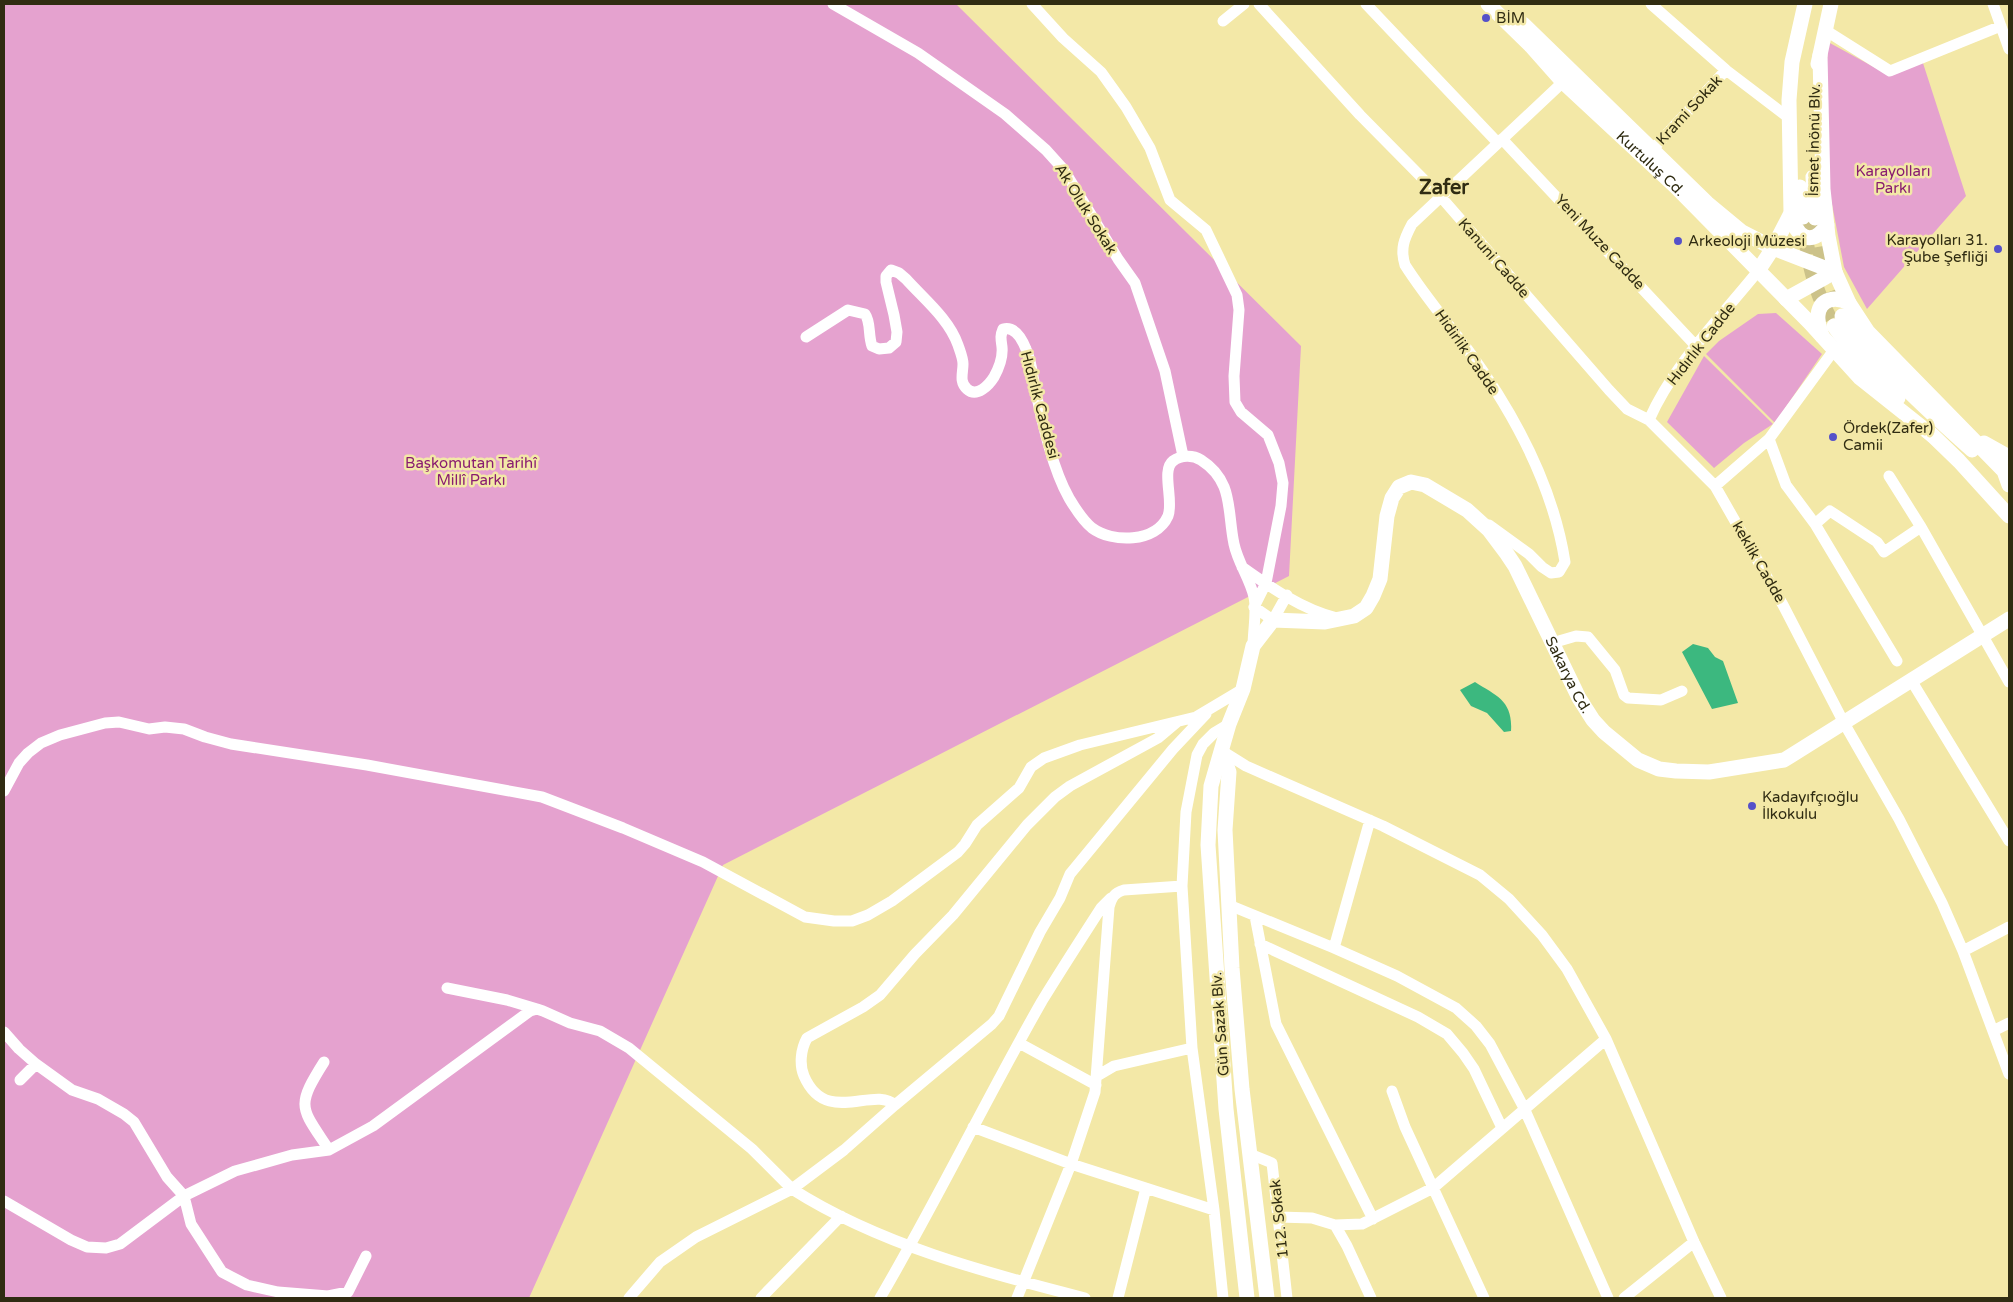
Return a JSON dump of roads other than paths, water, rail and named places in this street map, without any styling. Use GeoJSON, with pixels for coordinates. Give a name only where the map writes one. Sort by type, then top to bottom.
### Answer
{"type":"FeatureCollection","features":[{"type":"Feature","properties":{"kind":"main road","name":"Kurtuluş Cd."},"geometry":{"type":"LineString","coordinates":[[1488,4],[1532,47],[1563,82],[1676,186],[1810,323],[1860,378],[1933,436]]}},
{"type":"Feature","properties":{"kind":"main road","name":"Kurtuluş Cd."},"geometry":{"type":"LineString","coordinates":[[1502,4],[1707,203],[1742,232],[1773,248],[1835,272]]}},
{"type":"Feature","properties":{"kind":"main road"},"geometry":{"type":"LineString","coordinates":[[1805,4],[1792,62],[1789,118],[1809,218],[1835,272],[1842,315],[1856,334],[1917,400],[2009,485]]}},
{"type":"Feature","properties":{"kind":"main road","name":"İsmet İnönü Blv."},"geometry":{"type":"LineString","coordinates":[[1809,218],[1798,124],[1805,30],[1810,4]]}},
{"type":"Feature","properties":{"kind":"main road","name":"İsmet İnönü Blv."},"geometry":{"type":"LineString","coordinates":[[1809,218],[1813,201],[1813,87],[1831,4]]}},
{"type":"Feature","properties":{"kind":"main road"},"geometry":{"type":"LineString","coordinates":[[1742,232],[1765,233],[1782,229],[1809,218]]}},
{"type":"Feature","properties":{"kind":"main road"},"geometry":{"type":"LineString","coordinates":[[1758,270],[1773,248],[1782,229]]}},
{"type":"Feature","properties":{"kind":"main road"},"geometry":{"type":"LineString","coordinates":[[1786,299],[1835,272]]}},
{"type":"Feature","properties":{"kind":"main road"},"geometry":{"type":"LineString","coordinates":[[1822,337],[1818,316],[1822,305],[1826,301],[1837,298],[1860,360],[1959,461],[2009,516]]}},
{"type":"Feature","properties":{"kind":"main road"},"geometry":{"type":"LineString","coordinates":[[1842,315],[1868,332],[1969,434],[2004,471],[2009,485]]}},
{"type":"Feature","properties":{"kind":"main road"},"geometry":{"type":"LineString","coordinates":[[1969,434],[2009,457]]}},
{"type":"Feature","properties":{"kind":"main road","name":"Sakarya Cd."},"geometry":{"type":"LineString","coordinates":[[1273,620],[1325,622],[1354,616],[1366,608],[1380,579],[1392,498],[1399,487],[1411,482],[1425,485],[1467,510],[1489,530],[1507,554],[1579,698],[1592,720],[1638,760],[1659,769],[1709,772],[1784,760],[2009,619]]}},
{"type":"Feature","properties":{"kind":"main road"},"geometry":{"type":"LineString","coordinates":[[1253,646],[1273,620]]}},
{"type":"Feature","properties":{"kind":"main road","name":"Gün Sazak Blv."},"geometry":{"type":"LineString","coordinates":[[1247,1298],[1226,1110],[1208,854],[1211,786],[1229,724],[1244,689],[1253,646]]}},
{"type":"Feature","properties":{"kind":"main road","name":"Gün Sazak Blv."},"geometry":{"type":"LineString","coordinates":[[1222,751],[1229,772],[1225,830],[1240,1061],[1267,1298]]}},
{"type":"Feature","properties":{"kind":"street","name":"Ak Oluk Sokak"},"geometry":{"type":"LineString","coordinates":[[834,4],[918,53],[1005,114],[1046,150],[1064,170],[1118,259],[1136,283],[1165,370],[1182,456]]}},
{"type":"Feature","properties":{"kind":"street"},"geometry":{"type":"LineString","coordinates":[[1032,4],[1063,38],[1101,72],[1126,107],[1150,148],[1170,200],[1206,230],[1237,295],[1239,310],[1234,376],[1235,402],[1241,412],[1268,435],[1279,463],[1283,483],[1281,506],[1266,583],[1254,607]]}},
{"type":"Feature","properties":{"kind":"street"},"geometry":{"type":"LineString","coordinates":[[1222,21],[1244,4]]}},
{"type":"Feature","properties":{"kind":"street","name":"Kanuni Cadde"},"geometry":{"type":"LineString","coordinates":[[1260,4],[1360,115],[1441,197],[1627,410],[1648,420]]}},
{"type":"Feature","properties":{"kind":"street","name":"Yeni Muze Cadde"},"geometry":{"type":"LineString","coordinates":[[1366,4],[1696,346]]}},
{"type":"Feature","properties":{"kind":"street"},"geometry":{"type":"LineString","coordinates":[[1993,4],[2007,37],[2009,49]]}},
{"type":"Feature","properties":{"kind":"street"},"geometry":{"type":"LineString","coordinates":[[1658,6],[1726,70],[1789,118]]}},
{"type":"Feature","properties":{"kind":"street"},"geometry":{"type":"LineString","coordinates":[[1825,30],[1890,71],[2001,26]]}},
{"type":"Feature","properties":{"kind":"street","name":"Krami Sokak"},"geometry":{"type":"LineString","coordinates":[[1652,150],[1726,70]]}},
{"type":"Feature","properties":{"kind":"street","name":"Hidirlik Cadde"},"geometry":{"type":"LineString","coordinates":[[1467,510],[1529,554],[1551,573],[1559,572],[1562,568],[1564,562],[1553,508],[1527,444],[1469,352],[1405,265],[1401,255],[1403,240],[1412,224],[1563,82]]}},
{"type":"Feature","properties":{"kind":"street","name":"Hıdırlık Caddesi"},"geometry":{"type":"LineString","coordinates":[[806,337],[848,310],[865,314],[869,319],[868,336],[872,346],[878,349],[889,348],[896,342],[897,332],[886,276],[891,270],[899,273],[906,279],[953,333],[963,362],[962,381],[965,388],[970,391],[978,392],[985,389],[995,376],[1001,361],[1002,348],[1000,336],[1003,329],[1015,330],[1026,349],[1049,445],[1068,495],[1079,514],[1092,528],[1108,536],[1127,539],[1139,537],[1149,534],[1162,525],[1168,516],[1171,500],[1168,468],[1172,462],[1182,456]]}},
{"type":"Feature","properties":{"kind":"street","name":"Hıdırlık Cadde"},"geometry":{"type":"LineString","coordinates":[[1648,420],[1655,406],[1696,346],[1758,270]]}},
{"type":"Feature","properties":{"kind":"street"},"geometry":{"type":"LineString","coordinates":[[1715,486],[1768,440],[1834,350]]}},
{"type":"Feature","properties":{"kind":"street","name":"keklik Cadde"},"geometry":{"type":"LineString","coordinates":[[1648,420],[1715,486],[1783,605],[1844,723],[1899,819],[1942,903],[1963,951],[2009,1072]]}},
{"type":"Feature","properties":{"kind":"street"},"geometry":{"type":"LineString","coordinates":[[1768,440],[1786,485],[1814,524],[1897,661]]}},
{"type":"Feature","properties":{"kind":"street"},"geometry":{"type":"LineString","coordinates":[[1182,456],[1197,457],[1211,466],[1222,478],[1227,494],[1234,545],[1254,598],[1253,646]]}},
{"type":"Feature","properties":{"kind":"street"},"geometry":{"type":"LineString","coordinates":[[1889,476],[1921,527],[2009,682]]}},
{"type":"Feature","properties":{"kind":"street"},"geometry":{"type":"LineString","coordinates":[[1814,524],[1830,511],[1877,542],[1884,552],[1921,527]]}},
{"type":"Feature","properties":{"kind":"street"},"geometry":{"type":"LineString","coordinates":[[1241,566],[1286,595],[1322,614],[1342,619]]}},
{"type":"Feature","properties":{"kind":"street"},"geometry":{"type":"LineString","coordinates":[[1254,607],[1273,620],[1286,595]]}},
{"type":"Feature","properties":{"kind":"street"},"geometry":{"type":"LineString","coordinates":[[1552,643],[1576,636],[1588,637],[1615,670],[1624,695],[1628,698],[1662,700],[1682,691]]}},
{"type":"Feature","properties":{"kind":"street"},"geometry":{"type":"LineString","coordinates":[[1910,680],[2009,841]]}},
{"type":"Feature","properties":{"kind":"street"},"geometry":{"type":"LineString","coordinates":[[4,792],[20,763],[28,753],[41,743],[60,735],[104,723],[119,722],[149,729],[165,727],[184,729],[205,738],[230,744],[367,765],[542,797],[623,828],[703,862],[805,917],[834,921],[852,921],[868,915],[892,901],[958,852],[977,825],[1019,788],[1031,767],[1044,758],[1080,745],[1155,725],[1196,717],[1244,689]]}},
{"type":"Feature","properties":{"kind":"street"},"geometry":{"type":"LineString","coordinates":[[629,1298],[660,1262],[696,1236],[792,1189],[844,1150],[992,1024],[999,1016],[1040,932],[1060,898],[1070,874],[1173,749],[1212,708]]}},
{"type":"Feature","properties":{"kind":"street"},"geometry":{"type":"LineString","coordinates":[[895,1105],[892,1101],[883,1100],[831,1102],[822,1098],[808,1084],[803,1072],[803,1046],[807,1038],[880,996],[910,959],[953,915],[1027,825],[1055,796],[1158,738],[1177,722]]}},
{"type":"Feature","properties":{"kind":"street"},"geometry":{"type":"LineString","coordinates":[[1223,1298],[1214,1210],[1192,1048],[1182,886],[1186,812],[1197,755],[1203,744],[1214,733],[1229,724]]}},
{"type":"Feature","properties":{"kind":"street"},"geometry":{"type":"LineString","coordinates":[[1222,751],[1246,766],[1370,820],[1480,875],[1509,899],[1542,935],[1566,969],[1606,1038],[1694,1242],[1721,1298]]}},
{"type":"Feature","properties":{"kind":"street"},"geometry":{"type":"LineString","coordinates":[[1334,948],[1370,820]]}},
{"type":"Feature","properties":{"kind":"street"},"geometry":{"type":"LineString","coordinates":[[880,1298],[911,1246],[1019,1043],[1101,908],[1116,893],[1124,890],[1182,886]]}},
{"type":"Feature","properties":{"kind":"street"},"geometry":{"type":"LineString","coordinates":[[1017,1298],[1071,1164],[1097,1080],[1111,898]]}},
{"type":"Feature","properties":{"kind":"street"},"geometry":{"type":"LineString","coordinates":[[1229,905],[1397,976],[1456,1008],[1476,1026],[1490,1044],[1524,1108],[1608,1298]]}},
{"type":"Feature","properties":{"kind":"street"},"geometry":{"type":"LineString","coordinates":[[1255,916],[1276,1024],[1373,1219]]}},
{"type":"Feature","properties":{"kind":"street"},"geometry":{"type":"LineString","coordinates":[[1963,951],[2009,927]]}},
{"type":"Feature","properties":{"kind":"street"},"geometry":{"type":"LineString","coordinates":[[1260,944],[1418,1017],[1447,1034],[1464,1053],[1474,1069],[1502,1128]]}},
{"type":"Feature","properties":{"kind":"street"},"geometry":{"type":"LineString","coordinates":[[447,988],[507,1000],[537,1009],[570,1023],[600,1031],[629,1048],[752,1149],[792,1189],[815,1204],[877,1234],[911,1246],[1022,1282],[1085,1298]]}},
{"type":"Feature","properties":{"kind":"street"},"geometry":{"type":"LineString","coordinates":[[4,1200],[71,1240],[87,1247],[106,1248],[120,1244],[184,1196],[236,1171],[292,1155],[329,1150],[372,1126],[530,1011],[537,1009]]}},
{"type":"Feature","properties":{"kind":"street"},"geometry":{"type":"LineString","coordinates":[[1993,1031],[2009,1023]]}},
{"type":"Feature","properties":{"kind":"street"},"geometry":{"type":"LineString","coordinates":[[4,1032],[19,1050],[72,1090],[98,1099],[134,1122],[167,1177],[184,1196],[191,1224],[222,1272],[247,1284],[278,1292],[328,1296],[343,1295],[348,1292],[366,1256]]}},
{"type":"Feature","properties":{"kind":"street"},"geometry":{"type":"LineString","coordinates":[[1279,1217],[1312,1218],[1335,1225],[1362,1224],[1433,1188],[1606,1038]]}},
{"type":"Feature","properties":{"kind":"street"},"geometry":{"type":"LineString","coordinates":[[1019,1043],[1097,1080]]}},
{"type":"Feature","properties":{"kind":"street"},"geometry":{"type":"LineString","coordinates":[[4,1044],[19,1050]]}},
{"type":"Feature","properties":{"kind":"street"},"geometry":{"type":"LineString","coordinates":[[1097,1080],[1114,1066],[1192,1048]]}},
{"type":"Feature","properties":{"kind":"street"},"geometry":{"type":"LineString","coordinates":[[324,1062],[309,1086],[304,1099],[305,1113],[329,1150]]}},
{"type":"Feature","properties":{"kind":"street"},"geometry":{"type":"LineString","coordinates":[[20,1080],[36,1064]]}},
{"type":"Feature","properties":{"kind":"street"},"geometry":{"type":"LineString","coordinates":[[1392,1091],[1405,1127],[1484,1298]]}},
{"type":"Feature","properties":{"kind":"street"},"geometry":{"type":"LineString","coordinates":[[973,1127],[1071,1164],[1214,1210]]}},
{"type":"Feature","properties":{"kind":"street","name":"112. Sokak"},"geometry":{"type":"LineString","coordinates":[[1250,1154],[1272,1163],[1287,1298]]}},
{"type":"Feature","properties":{"kind":"street"},"geometry":{"type":"LineString","coordinates":[[1118,1298],[1146,1188]]}},
{"type":"Feature","properties":{"kind":"street"},"geometry":{"type":"LineString","coordinates":[[761,1298],[841,1216]]}},
{"type":"Feature","properties":{"kind":"street"},"geometry":{"type":"LineString","coordinates":[[1335,1225],[1371,1298]]}},
{"type":"Feature","properties":{"kind":"street"},"geometry":{"type":"LineString","coordinates":[[1624,1298],[1694,1242]]}},
{"type":"Feature","properties":{"kind":"tunnel"},"geometry":{"type":"LineString","coordinates":[[1803,217],[1807,247],[1816,287],[1834,326]]}},
{"type":"Feature","properties":{"kind":"tunnel"},"geometry":{"type":"LineString","coordinates":[[1816,224],[1819,248],[1825,271],[1832,294],[1842,316]]}},
{"type":"Feature","properties":{"kind":"place","name":"BİM"},"geometry":{"type":"Point","coordinates":[1486,18]}},
{"type":"Feature","properties":{"kind":"place","name":"Arkeoloji Müzesi"},"geometry":{"type":"Point","coordinates":[1678,241]}},
{"type":"Feature","properties":{"kind":"place","name":"Karayolları 31. Şube Şefliği"},"geometry":{"type":"Point","coordinates":[1998,249]}},
{"type":"Feature","properties":{"kind":"place","name":"Ördek(Zafer) Camii"},"geometry":{"type":"Point","coordinates":[1833,437]}},
{"type":"Feature","properties":{"kind":"place","name":"Kadayıfçıoğlu İlkokulu"},"geometry":{"type":"Point","coordinates":[1752,806]}},
{"type":"Feature","properties":{"kind":"district","name":"Zafer"},"geometry":{"type":"Point","coordinates":[1444,187]}},
{"type":"Feature","properties":{"kind":"park label","name":"Karayolları Parkı"},"geometry":{"type":"Point","coordinates":[1893,180]}},
{"type":"Feature","properties":{"kind":"park label","name":"Başkomutan Tarihî Millî Parkı"},"geometry":{"type":"Point","coordinates":[471,472]}}]}
